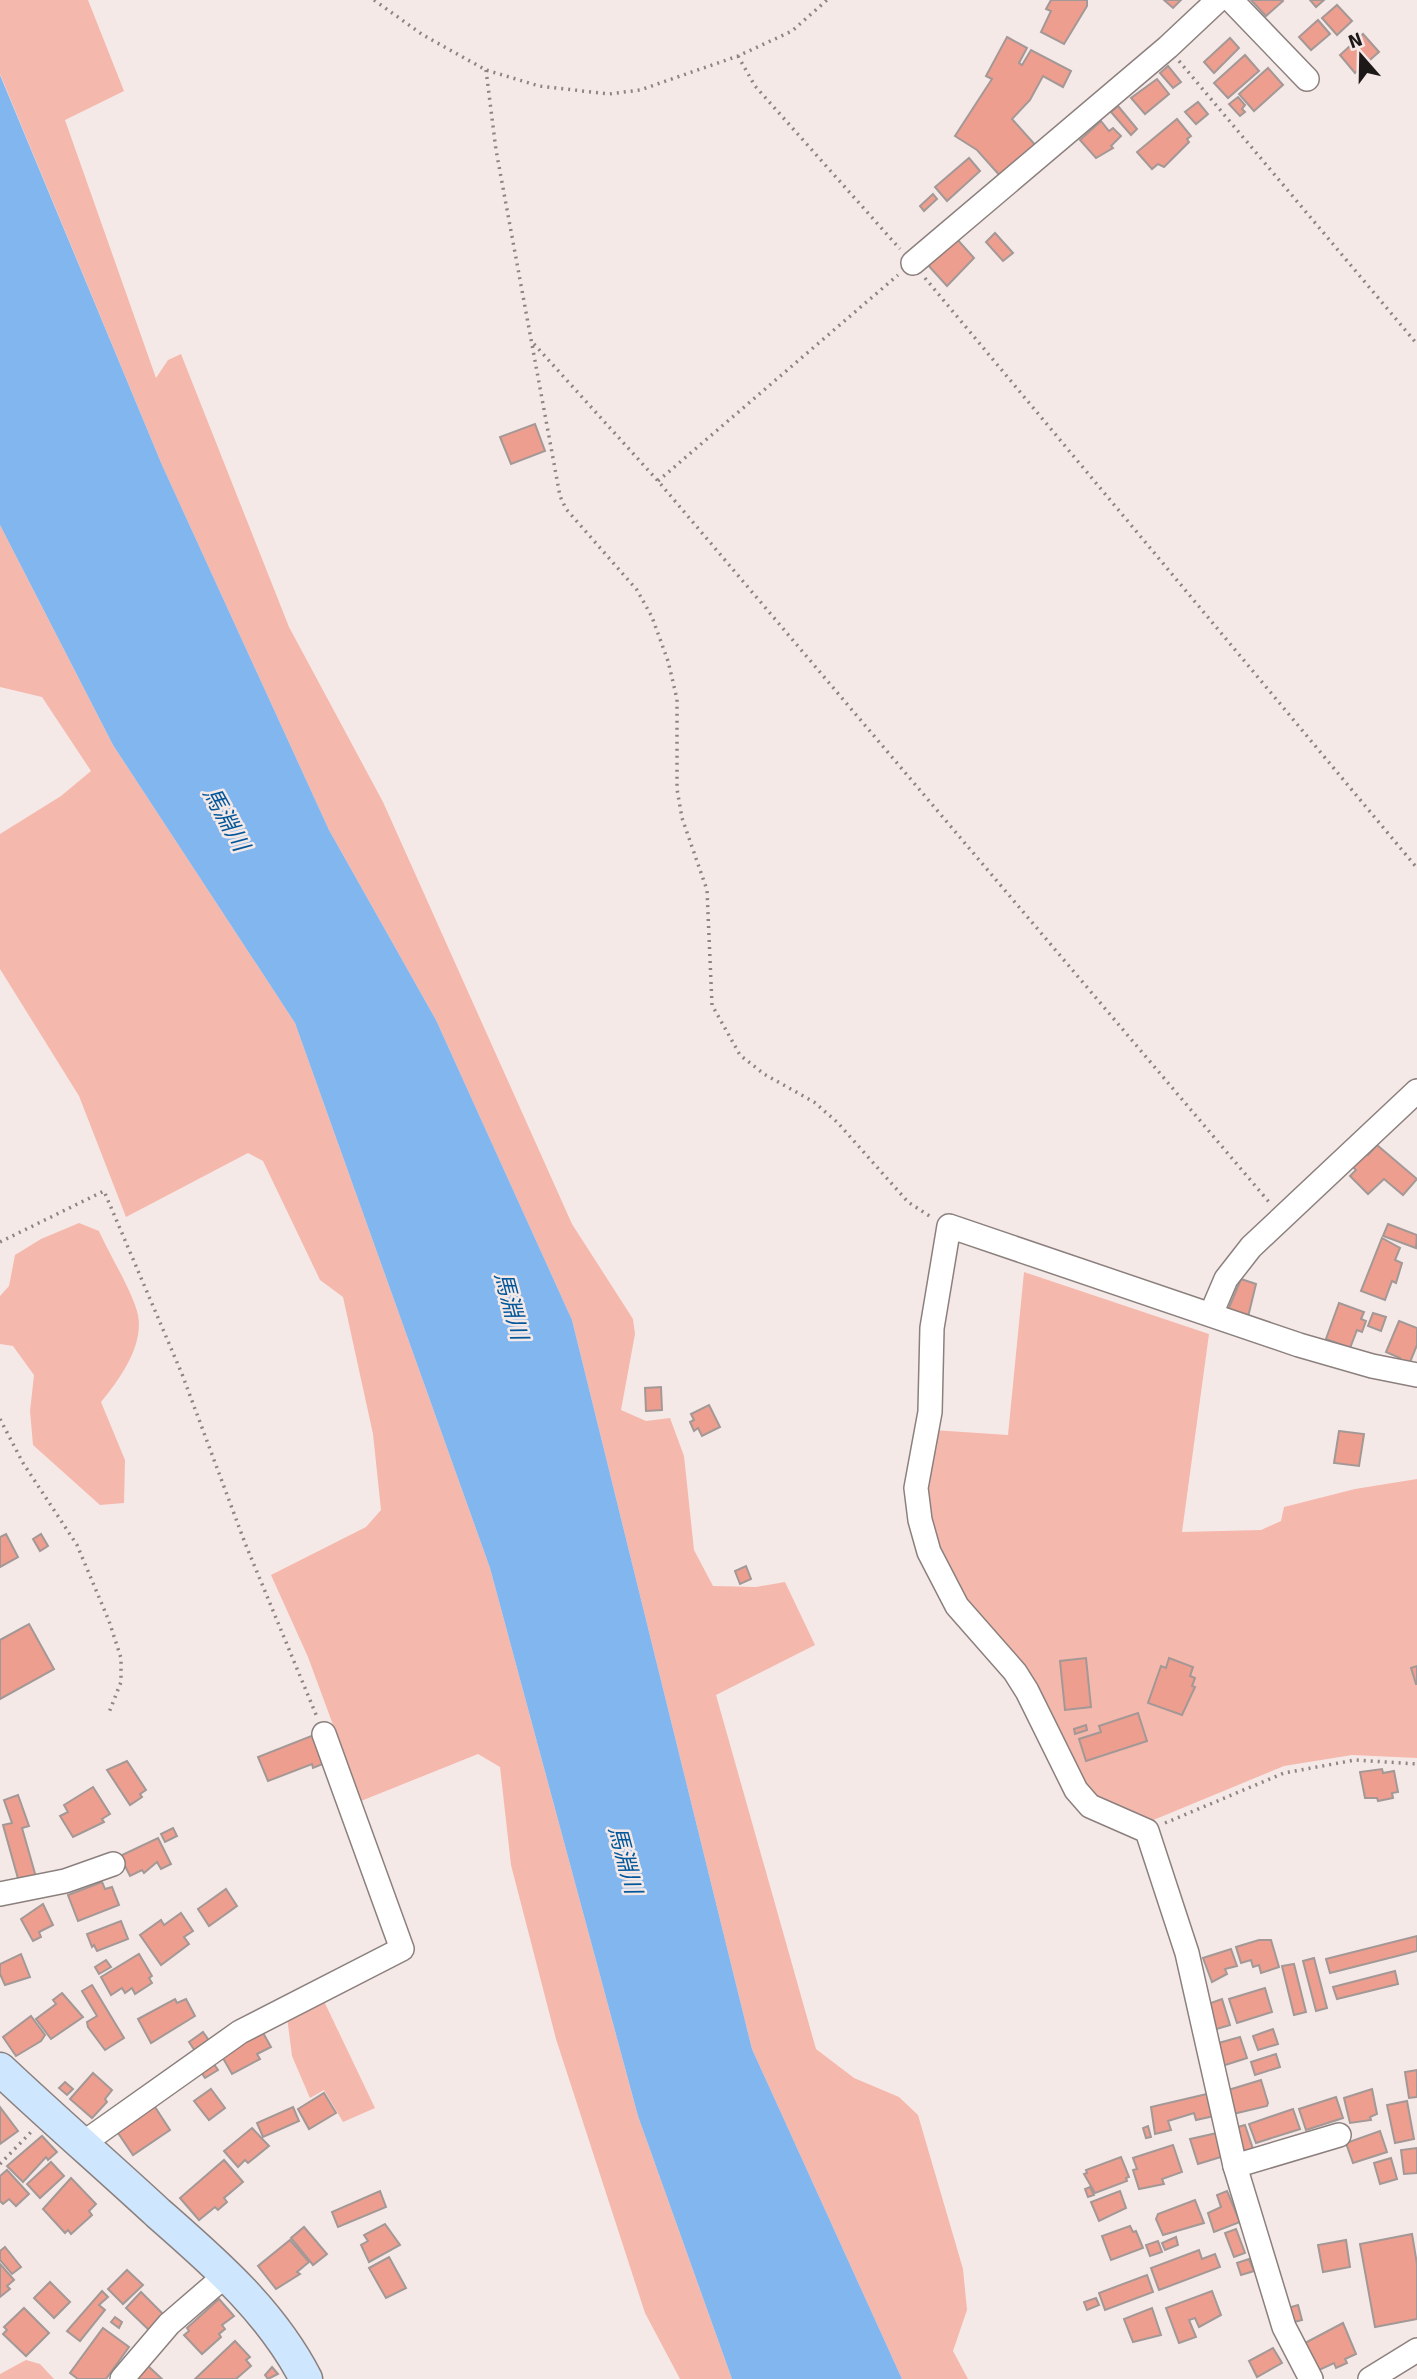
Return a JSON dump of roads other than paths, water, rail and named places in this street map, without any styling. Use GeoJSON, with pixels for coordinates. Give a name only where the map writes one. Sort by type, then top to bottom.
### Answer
{"type":"FeatureCollection","features":[{"type":"Feature","properties":{"kind":"street"},"geometry":{"type":"LineString","coordinates":[[913,263],[1168,47],[1218,0]]}},
{"type":"Feature","properties":{"kind":"street"},"geometry":{"type":"LineString","coordinates":[[1231,0],[1307,79]]}},
{"type":"Feature","properties":{"kind":"street"},"geometry":{"type":"LineString","coordinates":[[1211,1314],[1226,1279],[1251,1247],[1417,1091]]}},
{"type":"Feature","properties":{"kind":"street"},"geometry":{"type":"LineString","coordinates":[[1311,2379],[1284,2327],[1235,2166],[1187,1953],[1147,1830],[1090,1806],[1076,1790],[1027,1691],[1015,1672],[957,1606],[929,1552],[920,1520],[916,1488],[930,1412],[932,1328],[949,1226],[1311,1348],[1417,1375]]}},
{"type":"Feature","properties":{"kind":"street"},"geometry":{"type":"LineString","coordinates":[[82,2144],[240,2032],[402,1949],[324,1734]]}},
{"type":"Feature","properties":{"kind":"street"},"geometry":{"type":"LineString","coordinates":[[0,1894],[65,1881],[113,1864]]}},
{"type":"Feature","properties":{"kind":"street"},"geometry":{"type":"LineString","coordinates":[[0,2069],[227,2274],[265,2314],[291,2350],[306,2379]]}},
{"type":"Feature","properties":{"kind":"street"},"geometry":{"type":"LineString","coordinates":[[1235,2166],[1339,2136]]}},
{"type":"Feature","properties":{"kind":"street"},"geometry":{"type":"LineString","coordinates":[[122,2379],[169,2324],[227,2274]]}},
{"type":"Feature","properties":{"kind":"street"},"geometry":{"type":"LineString","coordinates":[[1370,2379],[1417,2350]]}},
{"type":"Feature","properties":{"kind":"water","name":"馬淵川"},"geometry":{"type":"Polygon","coordinates":[[[0,75],[162,465],[329,830],[436,1020],[572,1320],[752,2049],[902,2379],[732,2379],[638,2116],[490,1568],[295,1023],[113,745],[0,525],[0,75]]]}}]}
